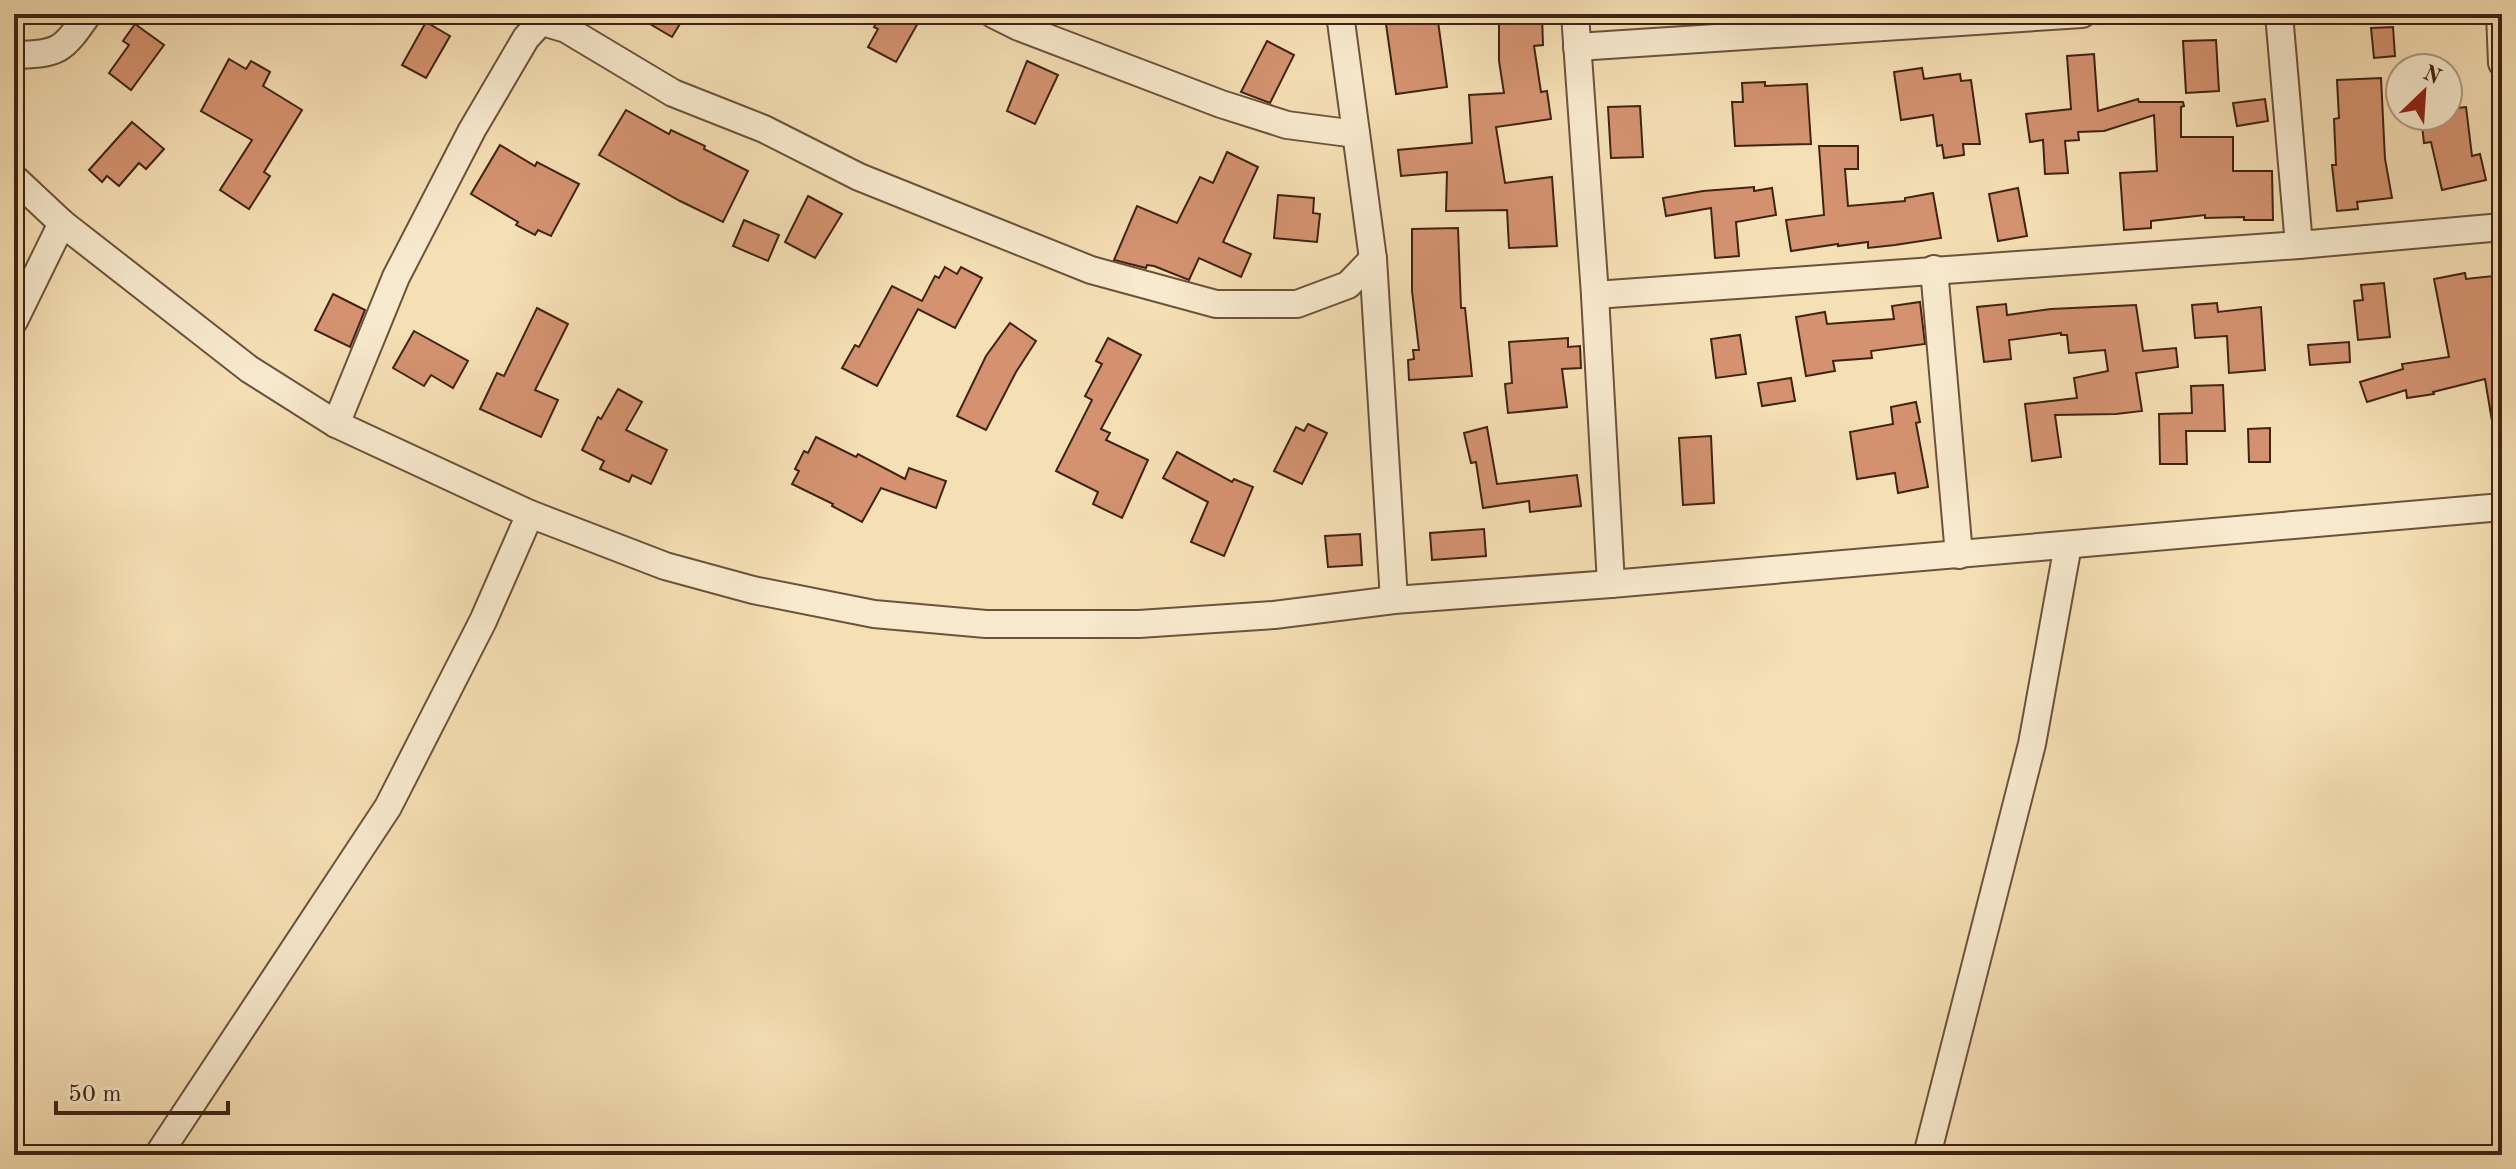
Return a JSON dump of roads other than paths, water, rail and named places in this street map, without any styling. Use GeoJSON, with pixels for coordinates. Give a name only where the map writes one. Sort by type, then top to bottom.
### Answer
{"type":"FeatureCollection","features":[{"type":"Feature","properties":{"kind":"street"},"geometry":{"type":"LineString","coordinates":[[14,55],[60,50],[88,14]]}},
{"type":"Feature","properties":{"kind":"street"},"geometry":{"type":"LineString","coordinates":[[993,14],[1019,27],[1221,104],[1287,125],[1356,134]]}},
{"type":"Feature","properties":{"kind":"street"},"geometry":{"type":"LineString","coordinates":[[1340,14],[1373,259],[1394,600]]}},
{"type":"Feature","properties":{"kind":"street"},"geometry":{"type":"LineString","coordinates":[[1575,14],[1611,584]]}},
{"type":"Feature","properties":{"kind":"street"},"geometry":{"type":"LineString","coordinates":[[1577,47],[1790,23],[2082,14]]}},
{"type":"Feature","properties":{"kind":"street"},"geometry":{"type":"LineString","coordinates":[[2279,14],[2299,245]]}},
{"type":"Feature","properties":{"kind":"street"},"geometry":{"type":"LineString","coordinates":[[2500,14],[2502,63]]}},
{"type":"Feature","properties":{"kind":"street"},"geometry":{"type":"LineString","coordinates":[[336,424],[396,277],[472,130],[526,38],[538,25],[546,23],[566,29],[673,93],[764,129],[859,177],[1091,270],[1216,304],[1297,304],[1348,285],[1373,259]]}},
{"type":"Feature","properties":{"kind":"street"},"geometry":{"type":"LineString","coordinates":[[14,178],[62,223],[249,369],[336,424],[530,514],[665,566],[753,590],[874,614],[986,624],[1139,624],[1274,615],[1394,600],[1959,555],[2502,507]]}},
{"type":"Feature","properties":{"kind":"street"},"geometry":{"type":"LineString","coordinates":[[14,321],[62,223]]}},
{"type":"Feature","properties":{"kind":"street"},"geometry":{"type":"LineString","coordinates":[[1595,295],[2299,245],[2502,227]]}},
{"type":"Feature","properties":{"kind":"street"},"geometry":{"type":"LineString","coordinates":[[1934,269],[1959,555]]}},
{"type":"Feature","properties":{"kind":"street"},"geometry":{"type":"LineString","coordinates":[[158,1155],[388,807],[483,621],[530,514]]}},
{"type":"Feature","properties":{"kind":"street"},"geometry":{"type":"LineString","coordinates":[[1927,1155],[2032,744],[2068,545]]}}]}
